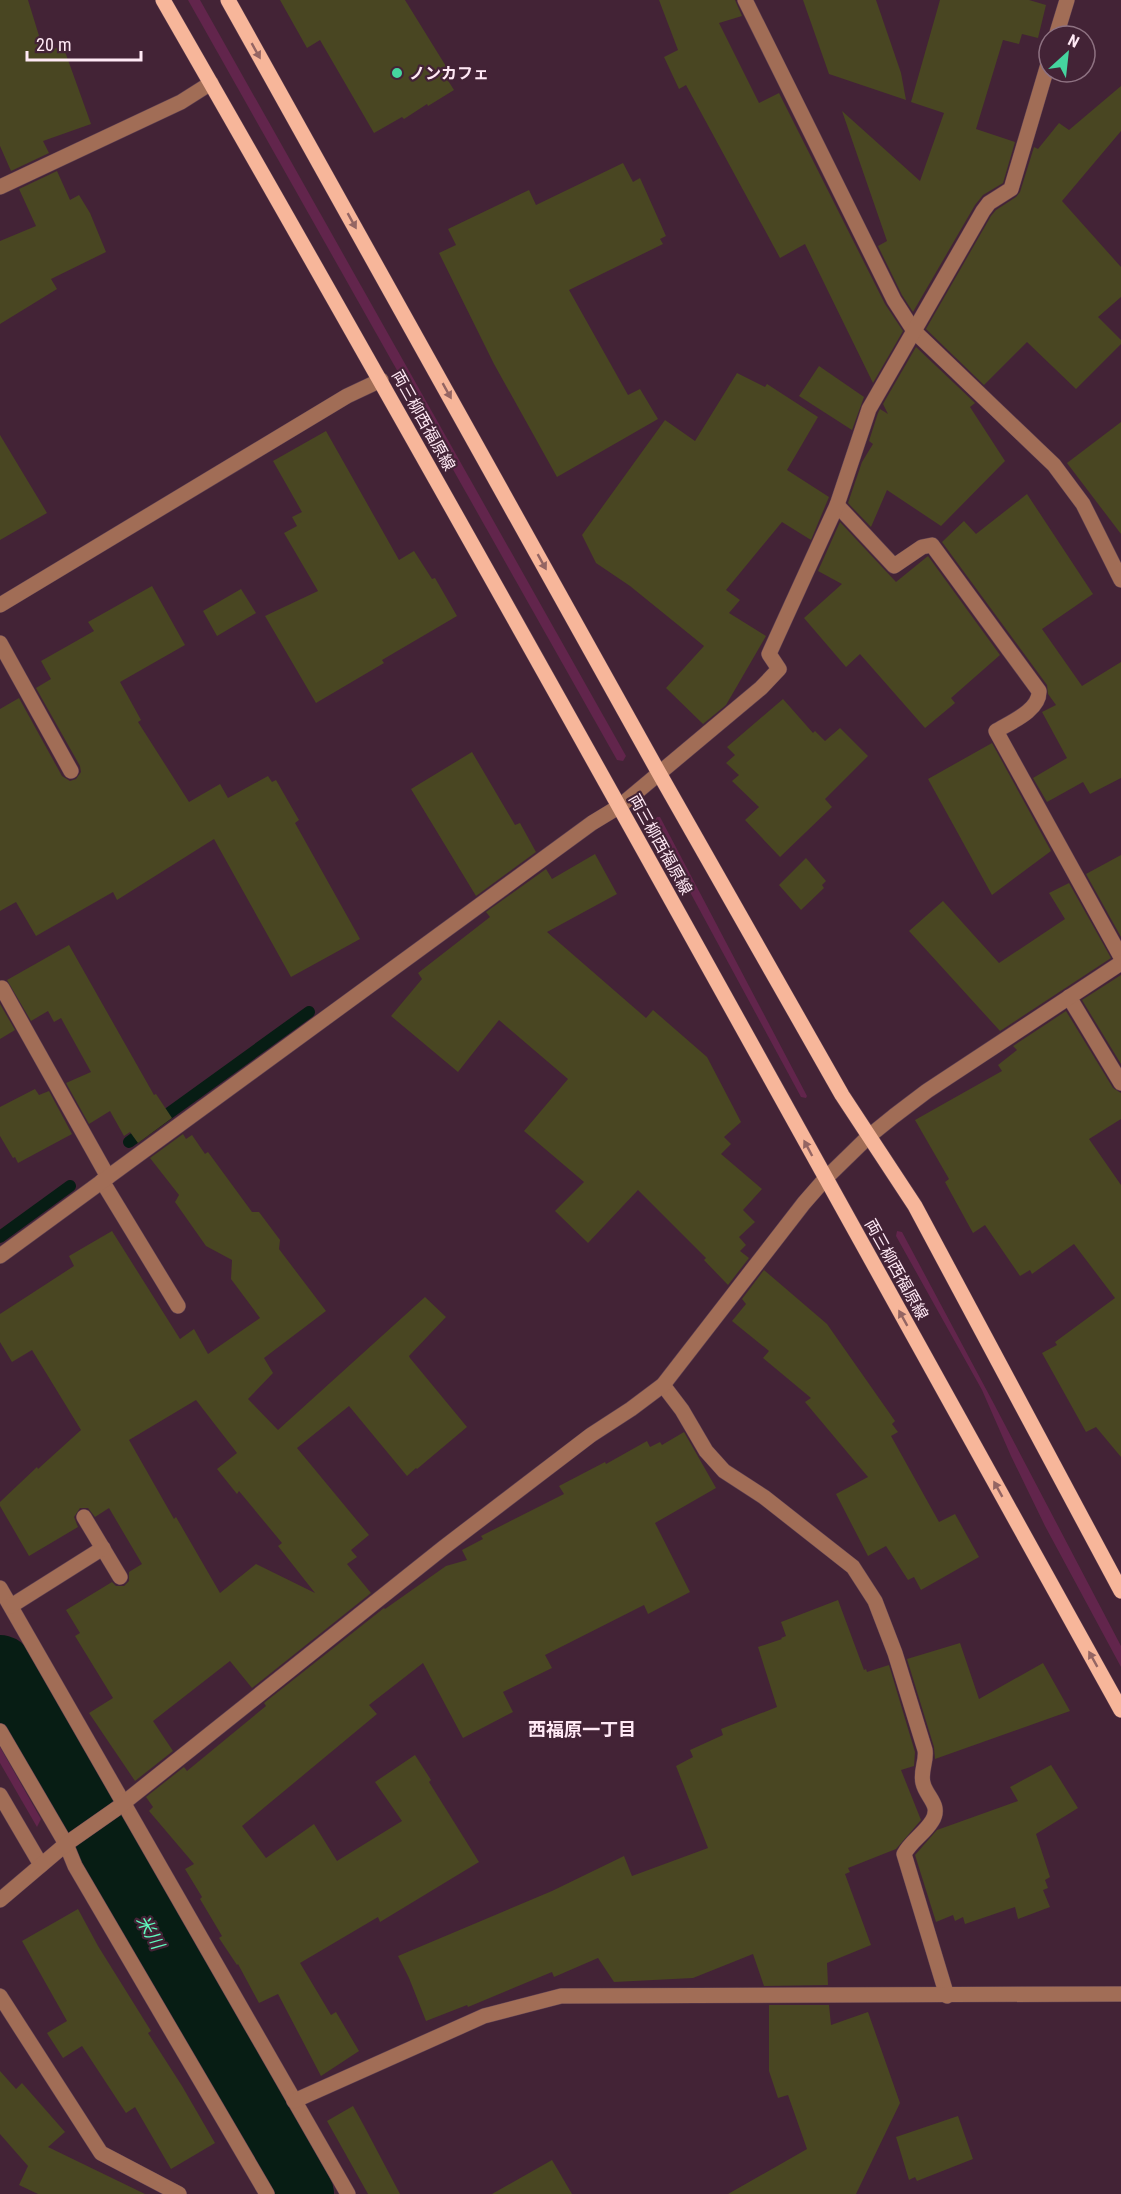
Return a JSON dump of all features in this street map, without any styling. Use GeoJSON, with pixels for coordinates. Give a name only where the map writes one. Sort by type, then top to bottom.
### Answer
{"type":"FeatureCollection","features":[{"type":"Feature","properties":{"kind":"main road","name":"両三柳西福原線"},"geometry":{"type":"LineString","coordinates":[[163,0],[381,380],[620,806],[1121,1710]]}},
{"type":"Feature","properties":{"kind":"main road","name":"両三柳西福原線"},"geometry":{"type":"LineString","coordinates":[[228,0],[659,773],[842,1095],[915,1206],[1121,1592]]}},
{"type":"Feature","properties":{"kind":"street"},"geometry":{"type":"LineString","coordinates":[[745,0],[894,300],[914,332],[1054,465],[1083,504],[1121,580]]}},
{"type":"Feature","properties":{"kind":"street"},"geometry":{"type":"LineString","coordinates":[[1060,24],[1067,0]]}},
{"type":"Feature","properties":{"kind":"street"},"geometry":{"type":"LineString","coordinates":[[0,187],[181,102],[211,83]]}},
{"type":"Feature","properties":{"kind":"street"},"geometry":{"type":"LineString","coordinates":[[0,1256],[582,830],[620,806],[761,688],[779,669],[769,654],[837,505],[869,409],[983,211],[989,203],[1011,189],[1042,84]]}},
{"type":"Feature","properties":{"kind":"street"},"geometry":{"type":"LineString","coordinates":[[0,605],[347,396],[381,380]]}},
{"type":"Feature","properties":{"kind":"street"},"geometry":{"type":"LineString","coordinates":[[837,505],[894,566],[922,547],[932,545],[1039,691],[1040,698],[1035,706],[996,731],[1121,957]]}},
{"type":"Feature","properties":{"kind":"street"},"geometry":{"type":"LineString","coordinates":[[0,643],[71,771]]}},
{"type":"Feature","properties":{"kind":"street"},"geometry":{"type":"LineString","coordinates":[[0,1900],[41,1865],[120,1806],[443,1548],[591,1435],[631,1409],[663,1384],[825,1179],[868,1137],[927,1092],[1121,963]]}},
{"type":"Feature","properties":{"kind":"street"},"geometry":{"type":"LineString","coordinates":[[2,988],[105,1179],[178,1306]]}},
{"type":"Feature","properties":{"kind":"street"},"geometry":{"type":"LineString","coordinates":[[1069,998],[1121,1083]]}},
{"type":"Feature","properties":{"kind":"street"},"geometry":{"type":"LineString","coordinates":[[663,1384],[682,1410],[706,1452],[724,1471],[764,1497],[853,1567],[875,1601],[895,1653],[925,1750],[922,1779],[923,1786],[935,1805],[933,1819],[909,1845],[904,1854],[947,1996]]}},
{"type":"Feature","properties":{"kind":"street"},"geometry":{"type":"LineString","coordinates":[[84,1517],[120,1576]]}},
{"type":"Feature","properties":{"kind":"street"},"geometry":{"type":"LineString","coordinates":[[11,1606],[103,1548]]}},
{"type":"Feature","properties":{"kind":"street"},"geometry":{"type":"LineString","coordinates":[[0,1588],[120,1806],[348,2194]]}},
{"type":"Feature","properties":{"kind":"street"},"geometry":{"type":"LineString","coordinates":[[0,1731],[70,1842],[75,1866],[267,2194]]}},
{"type":"Feature","properties":{"kind":"street"},"geometry":{"type":"LineString","coordinates":[[0,1795],[41,1865]]}},
{"type":"Feature","properties":{"kind":"street"},"geometry":{"type":"LineString","coordinates":[[294,2101],[484,2016],[561,1996],[1121,1994]]}},
{"type":"Feature","properties":{"kind":"street"},"geometry":{"type":"LineString","coordinates":[[0,1996],[101,2153],[179,2194]]}},
{"type":"Feature","properties":{"kind":"shaded area"},"geometry":{"type":"Polygon","coordinates":[[[188,0],[200,0],[626,756],[623,761],[617,760],[188,0]]]}},
{"type":"Feature","properties":{"kind":"shaded area"},"geometry":{"type":"Polygon","coordinates":[[[657,817],[660,817],[807,1096],[806,1098],[801,1097],[671,857],[653,823],[657,817]]]}},
{"type":"Feature","properties":{"kind":"shaded area"},"geometry":{"type":"Polygon","coordinates":[[[897,1231],[902,1232],[1121,1646],[1121,1667],[1045,1526],[982,1390],[896,1236],[897,1231]]]}},
{"type":"Feature","properties":{"kind":"shaded area"},"geometry":{"type":"Polygon","coordinates":[[[0,1747],[41,1819],[37,1827],[0,1763],[0,1747]]]}},
{"type":"Feature","properties":{"kind":"building"},"geometry":{"type":"Polygon","coordinates":[[[0,0],[28,0],[44,52],[63,46],[91,124],[43,141],[49,153],[11,171],[0,146],[0,0]]]}},
{"type":"Feature","properties":{"kind":"building"},"geometry":{"type":"Polygon","coordinates":[[[280,0],[405,0],[452,76],[447,79],[454,90],[404,119],[402,117],[374,133],[320,40],[307,48],[280,0]]]}},
{"type":"Feature","properties":{"kind":"building"},"geometry":{"type":"Polygon","coordinates":[[[659,0],[735,0],[742,16],[719,23],[759,103],[779,93],[885,304],[903,331],[873,383],[805,244],[780,258],[686,85],[679,89],[664,57],[678,50],[659,0]]]}},
{"type":"Feature","properties":{"kind":"building"},"geometry":{"type":"Polygon","coordinates":[[[803,0],[876,0],[901,73],[906,100],[829,74],[803,0]]]}},
{"type":"Feature","properties":{"kind":"building"},"geometry":{"type":"Polygon","coordinates":[[[940,0],[1029,0],[1046,5],[1041,24],[1037,24],[1037,38],[1022,34],[1019,44],[1003,40],[976,129],[1015,142],[1003,183],[983,195],[975,205],[913,312],[878,246],[887,241],[842,111],[920,181],[944,113],[911,102],[940,0]]]}},
{"type":"Feature","properties":{"kind":"building"},"geometry":{"type":"Polygon","coordinates":[[[1121,86],[1121,131],[1062,201],[1121,267],[1121,297],[1098,317],[1121,340],[1121,344],[1076,389],[1027,342],[984,385],[926,329],[991,216],[1020,192],[1034,147],[1038,149],[1059,123],[1069,130],[1121,86]]]}},
{"type":"Feature","properties":{"kind":"building"},"geometry":{"type":"Polygon","coordinates":[[[623,163],[633,182],[640,178],[666,236],[660,239],[663,244],[569,290],[628,395],[640,389],[658,419],[557,477],[494,364],[439,253],[456,245],[448,229],[529,190],[536,205],[623,163]]]}},
{"type":"Feature","properties":{"kind":"building"},"geometry":{"type":"Polygon","coordinates":[[[57,171],[70,200],[79,195],[90,213],[106,252],[51,279],[57,289],[0,324],[0,241],[36,226],[19,189],[57,171]]]}},
{"type":"Feature","properties":{"kind":"building"},"geometry":{"type":"Polygon","coordinates":[[[916,347],[975,403],[970,407],[1005,461],[941,526],[887,490],[871,527],[848,503],[862,462],[873,444],[869,441],[878,413],[880,409],[888,414],[883,404],[916,347]]]}},
{"type":"Feature","properties":{"kind":"building"},"geometry":{"type":"Polygon","coordinates":[[[819,366],[864,397],[852,430],[799,396],[819,366]]]}},
{"type":"Feature","properties":{"kind":"building"},"geometry":{"type":"Polygon","coordinates":[[[737,373],[765,387],[767,384],[818,417],[787,470],[829,497],[811,540],[782,522],[726,590],[740,600],[729,613],[766,636],[726,705],[703,724],[666,688],[704,646],[630,586],[596,563],[582,535],[665,420],[695,441],[737,373]]]}},
{"type":"Feature","properties":{"kind":"building"},"geometry":{"type":"Polygon","coordinates":[[[1121,422],[1121,534],[1067,463],[1121,422]]]}},
{"type":"Feature","properties":{"kind":"building"},"geometry":{"type":"Polygon","coordinates":[[[326,431],[399,560],[414,551],[432,579],[435,578],[457,616],[382,660],[384,663],[316,703],[265,616],[318,591],[284,533],[297,526],[292,517],[302,512],[273,461],[326,431]]]}},
{"type":"Feature","properties":{"kind":"building"},"geometry":{"type":"Polygon","coordinates":[[[0,435],[47,513],[0,540],[0,435]]]}},
{"type":"Feature","properties":{"kind":"building"},"geometry":{"type":"Polygon","coordinates":[[[1027,494],[1093,594],[1042,629],[1082,686],[1121,662],[1121,778],[1090,794],[1083,782],[1047,802],[1033,778],[1067,758],[1042,712],[1056,705],[1048,694],[1047,685],[942,542],[964,521],[976,534],[1027,494]]]}},
{"type":"Feature","properties":{"kind":"building"},"geometry":{"type":"Polygon","coordinates":[[[840,522],[896,582],[928,556],[1000,655],[951,698],[955,703],[925,728],[860,654],[846,667],[804,618],[842,584],[818,571],[840,522]]]}},
{"type":"Feature","properties":{"kind":"building"},"geometry":{"type":"Polygon","coordinates":[[[152,586],[185,645],[120,682],[141,720],[138,722],[189,802],[220,784],[228,798],[268,776],[272,782],[276,780],[299,820],[295,823],[360,939],[291,977],[214,839],[117,900],[113,892],[36,936],[16,902],[0,911],[0,709],[19,698],[62,776],[70,781],[76,779],[81,772],[80,766],[36,688],[51,679],[41,661],[94,631],[88,622],[152,586]]]}},
{"type":"Feature","properties":{"kind":"building"},"geometry":{"type":"Polygon","coordinates":[[[241,589],[256,613],[217,636],[203,611],[241,589]]]}},
{"type":"Feature","properties":{"kind":"building"},"geometry":{"type":"Polygon","coordinates":[[[783,699],[813,733],[815,731],[825,741],[840,728],[868,756],[825,799],[832,807],[780,857],[745,820],[759,807],[732,781],[739,775],[726,763],[735,755],[727,747],[783,699]]]}},
{"type":"Feature","properties":{"kind":"building"},"geometry":{"type":"Polygon","coordinates":[[[992,743],[1051,851],[992,895],[928,779],[992,743]]]}},
{"type":"Feature","properties":{"kind":"building"},"geometry":{"type":"Polygon","coordinates":[[[472,752],[515,825],[520,823],[536,852],[476,896],[411,789],[472,752]]]}},
{"type":"Feature","properties":{"kind":"building"},"geometry":{"type":"Polygon","coordinates":[[[595,854],[617,894],[547,932],[646,1018],[653,1010],[707,1057],[741,1122],[724,1137],[731,1144],[721,1154],[762,1189],[743,1210],[755,1222],[739,1237],[746,1245],[740,1251],[749,1258],[728,1285],[704,1260],[706,1258],[638,1190],[588,1243],[555,1211],[584,1182],[524,1131],[568,1079],[499,1020],[458,1072],[391,1016],[422,979],[418,973],[490,917],[486,912],[546,869],[552,879],[595,854]]]}},
{"type":"Feature","properties":{"kind":"building"},"geometry":{"type":"Polygon","coordinates":[[[1121,855],[1121,937],[1086,874],[1121,855]]]}},
{"type":"Feature","properties":{"kind":"building"},"geometry":{"type":"Polygon","coordinates":[[[806,858],[826,881],[822,885],[824,888],[801,910],[779,885],[806,858]]]}},
{"type":"Feature","properties":{"kind":"building"},"geometry":{"type":"Polygon","coordinates":[[[1069,883],[1111,958],[1000,1031],[909,931],[943,901],[999,963],[1065,919],[1049,893],[1069,883]]]}},
{"type":"Feature","properties":{"kind":"building"},"geometry":{"type":"Polygon","coordinates":[[[69,945],[154,1095],[156,1094],[172,1118],[138,1143],[130,1132],[124,1136],[110,1111],[89,1124],[66,1083],[91,1072],[61,1018],[54,1022],[48,1011],[31,1021],[7,980],[69,945]]]}},
{"type":"Feature","properties":{"kind":"building"},"geometry":{"type":"Polygon","coordinates":[[[1121,975],[1121,1064],[1082,1000],[1121,975]]]}},
{"type":"Feature","properties":{"kind":"building"},"geometry":{"type":"Polygon","coordinates":[[[0,1004],[15,1030],[0,1039],[0,1004]]]}},
{"type":"Feature","properties":{"kind":"building"},"geometry":{"type":"Polygon","coordinates":[[[1066,1011],[1113,1088],[1121,1093],[1121,1119],[1089,1139],[1121,1185],[1121,1457],[1096,1427],[1086,1432],[1042,1353],[1057,1345],[1055,1342],[1115,1298],[1074,1244],[1032,1274],[1030,1270],[1020,1276],[985,1225],[973,1233],[945,1182],[949,1179],[915,1120],[1002,1071],[998,1065],[1017,1050],[1013,1046],[1066,1011]]]}},
{"type":"Feature","properties":{"kind":"building"},"geometry":{"type":"Polygon","coordinates":[[[35,1089],[39,1095],[49,1091],[72,1134],[18,1163],[0,1136],[0,1107],[35,1089]]]}},
{"type":"Feature","properties":{"kind":"building"},"geometry":{"type":"Polygon","coordinates":[[[183,1134],[186,1139],[192,1135],[205,1154],[208,1152],[252,1212],[259,1212],[280,1240],[279,1249],[326,1311],[264,1358],[273,1373],[248,1399],[278,1430],[425,1297],[446,1317],[409,1356],[467,1427],[407,1476],[349,1406],[297,1448],[369,1535],[351,1550],[357,1557],[347,1564],[371,1593],[252,1688],[230,1661],[153,1721],[173,1751],[135,1781],[89,1713],[113,1698],[75,1636],[80,1633],[66,1610],[112,1582],[116,1586],[124,1586],[129,1581],[129,1572],[142,1564],[109,1508],[95,1517],[88,1508],[80,1508],[74,1517],[78,1527],[29,1556],[0,1506],[0,1502],[37,1467],[38,1469],[81,1430],[32,1350],[12,1362],[0,1342],[0,1314],[74,1266],[69,1256],[112,1231],[180,1339],[194,1329],[208,1354],[260,1318],[231,1279],[232,1260],[206,1246],[175,1202],[179,1195],[150,1158],[183,1134]],[[196,1400],[129,1440],[220,1593],[256,1564],[315,1593],[278,1546],[282,1543],[239,1491],[237,1494],[217,1469],[237,1453],[196,1400]]]}},
{"type":"Feature","properties":{"kind":"building"},"geometry":{"type":"Polygon","coordinates":[[[764,1270],[827,1324],[895,1421],[892,1424],[898,1432],[891,1436],[939,1522],[955,1514],[979,1557],[921,1590],[914,1577],[908,1580],[886,1546],[868,1556],[836,1494],[868,1477],[805,1402],[811,1398],[763,1358],[769,1351],[732,1321],[746,1304],[742,1299],[764,1270]]]}},
{"type":"Feature","properties":{"kind":"building"},"geometry":{"type":"Polygon","coordinates":[[[684,1432],[716,1488],[655,1523],[690,1592],[648,1614],[644,1605],[545,1655],[552,1668],[503,1692],[513,1712],[463,1738],[423,1663],[369,1705],[377,1714],[242,1826],[266,1858],[314,1824],[337,1861],[402,1821],[375,1782],[415,1755],[431,1780],[429,1782],[479,1862],[380,1922],[378,1917],[300,1963],[331,2015],[336,2012],[359,2051],[321,2076],[278,1994],[259,2003],[238,1964],[219,1938],[222,1936],[185,1869],[194,1864],[149,1811],[153,1807],[146,1797],[184,1767],[187,1771],[266,1706],[264,1703],[384,1608],[446,1566],[467,1560],[462,1550],[483,1539],[481,1536],[564,1494],[559,1486],[605,1462],[606,1464],[647,1441],[650,1447],[660,1442],[662,1445],[684,1432]]]}},
{"type":"Feature","properties":{"kind":"building"},"geometry":{"type":"Polygon","coordinates":[[[838,1600],[864,1670],[866,1669],[867,1672],[889,1665],[915,1752],[914,1766],[901,1770],[921,1820],[896,1849],[848,1868],[850,1872],[845,1874],[871,1945],[827,1963],[828,1985],[764,1986],[753,1954],[693,1978],[614,1982],[598,1958],[554,1977],[552,1972],[468,2007],[467,2005],[426,2021],[398,1956],[552,1891],[624,1856],[632,1876],[708,1848],[676,1766],[693,1757],[690,1750],[723,1735],[721,1729],[777,1707],[758,1647],[786,1636],[781,1622],[838,1600]]]}},
{"type":"Feature","properties":{"kind":"building"},"geometry":{"type":"Polygon","coordinates":[[[960,1643],[979,1699],[1043,1663],[1070,1711],[935,1759],[934,1747],[907,1659],[960,1643]]]}},
{"type":"Feature","properties":{"kind":"building"},"geometry":{"type":"Polygon","coordinates":[[[1051,1765],[1078,1808],[1036,1834],[1050,1877],[1045,1880],[1048,1888],[1043,1890],[1050,1907],[1018,1919],[1015,1907],[965,1924],[963,1917],[955,1921],[953,1915],[936,1922],[915,1855],[937,1830],[1018,1801],[1010,1787],[1051,1765]]]}},
{"type":"Feature","properties":{"kind":"building"},"geometry":{"type":"Polygon","coordinates":[[[78,1909],[98,1946],[151,2031],[148,2033],[215,2143],[171,2169],[135,2107],[126,2113],[82,2046],[63,2058],[47,2033],[67,2021],[22,1941],[78,1909]]]}},
{"type":"Feature","properties":{"kind":"building"},"geometry":{"type":"Polygon","coordinates":[[[769,2005],[829,2005],[831,2025],[868,2012],[900,2103],[856,2194],[728,2194],[807,2149],[788,2095],[778,2098],[769,2071],[769,2005]]]}},
{"type":"Feature","properties":{"kind":"building"},"geometry":{"type":"Polygon","coordinates":[[[0,2071],[16,2089],[22,2083],[65,2132],[48,2147],[145,2194],[38,2194],[19,2185],[28,2166],[0,2134],[0,2071]]]}},
{"type":"Feature","properties":{"kind":"building"},"geometry":{"type":"Polygon","coordinates":[[[353,2106],[400,2194],[368,2194],[327,2121],[353,2106]]]}},
{"type":"Feature","properties":{"kind":"building"},"geometry":{"type":"Polygon","coordinates":[[[958,2116],[973,2159],[917,2181],[915,2177],[909,2180],[896,2137],[958,2116]]]}},
{"type":"Feature","properties":{"kind":"building"},"geometry":{"type":"Polygon","coordinates":[[[552,2160],[572,2194],[492,2194],[552,2160]]]}},
{"type":"Feature","properties":{"kind":"waterway"},"geometry":{"type":"LineString","coordinates":[[129,1142],[309,1012]]}},
{"type":"Feature","properties":{"kind":"waterway"},"geometry":{"type":"LineString","coordinates":[[0,1237],[70,1186]]}},
{"type":"Feature","properties":{"kind":"waterway","name":"米川"},"geometry":{"type":"LineString","coordinates":[[0,1669],[189,1995],[300,2194]]}},
{"type":"Feature","properties":{"kind":"place","name":"ノンカフェ"},"geometry":{"type":"Point","coordinates":[397,73]}},
{"type":"Feature","properties":{"kind":"district","name":"西福原一丁目"},"geometry":{"type":"Point","coordinates":[582,1730]}}]}
